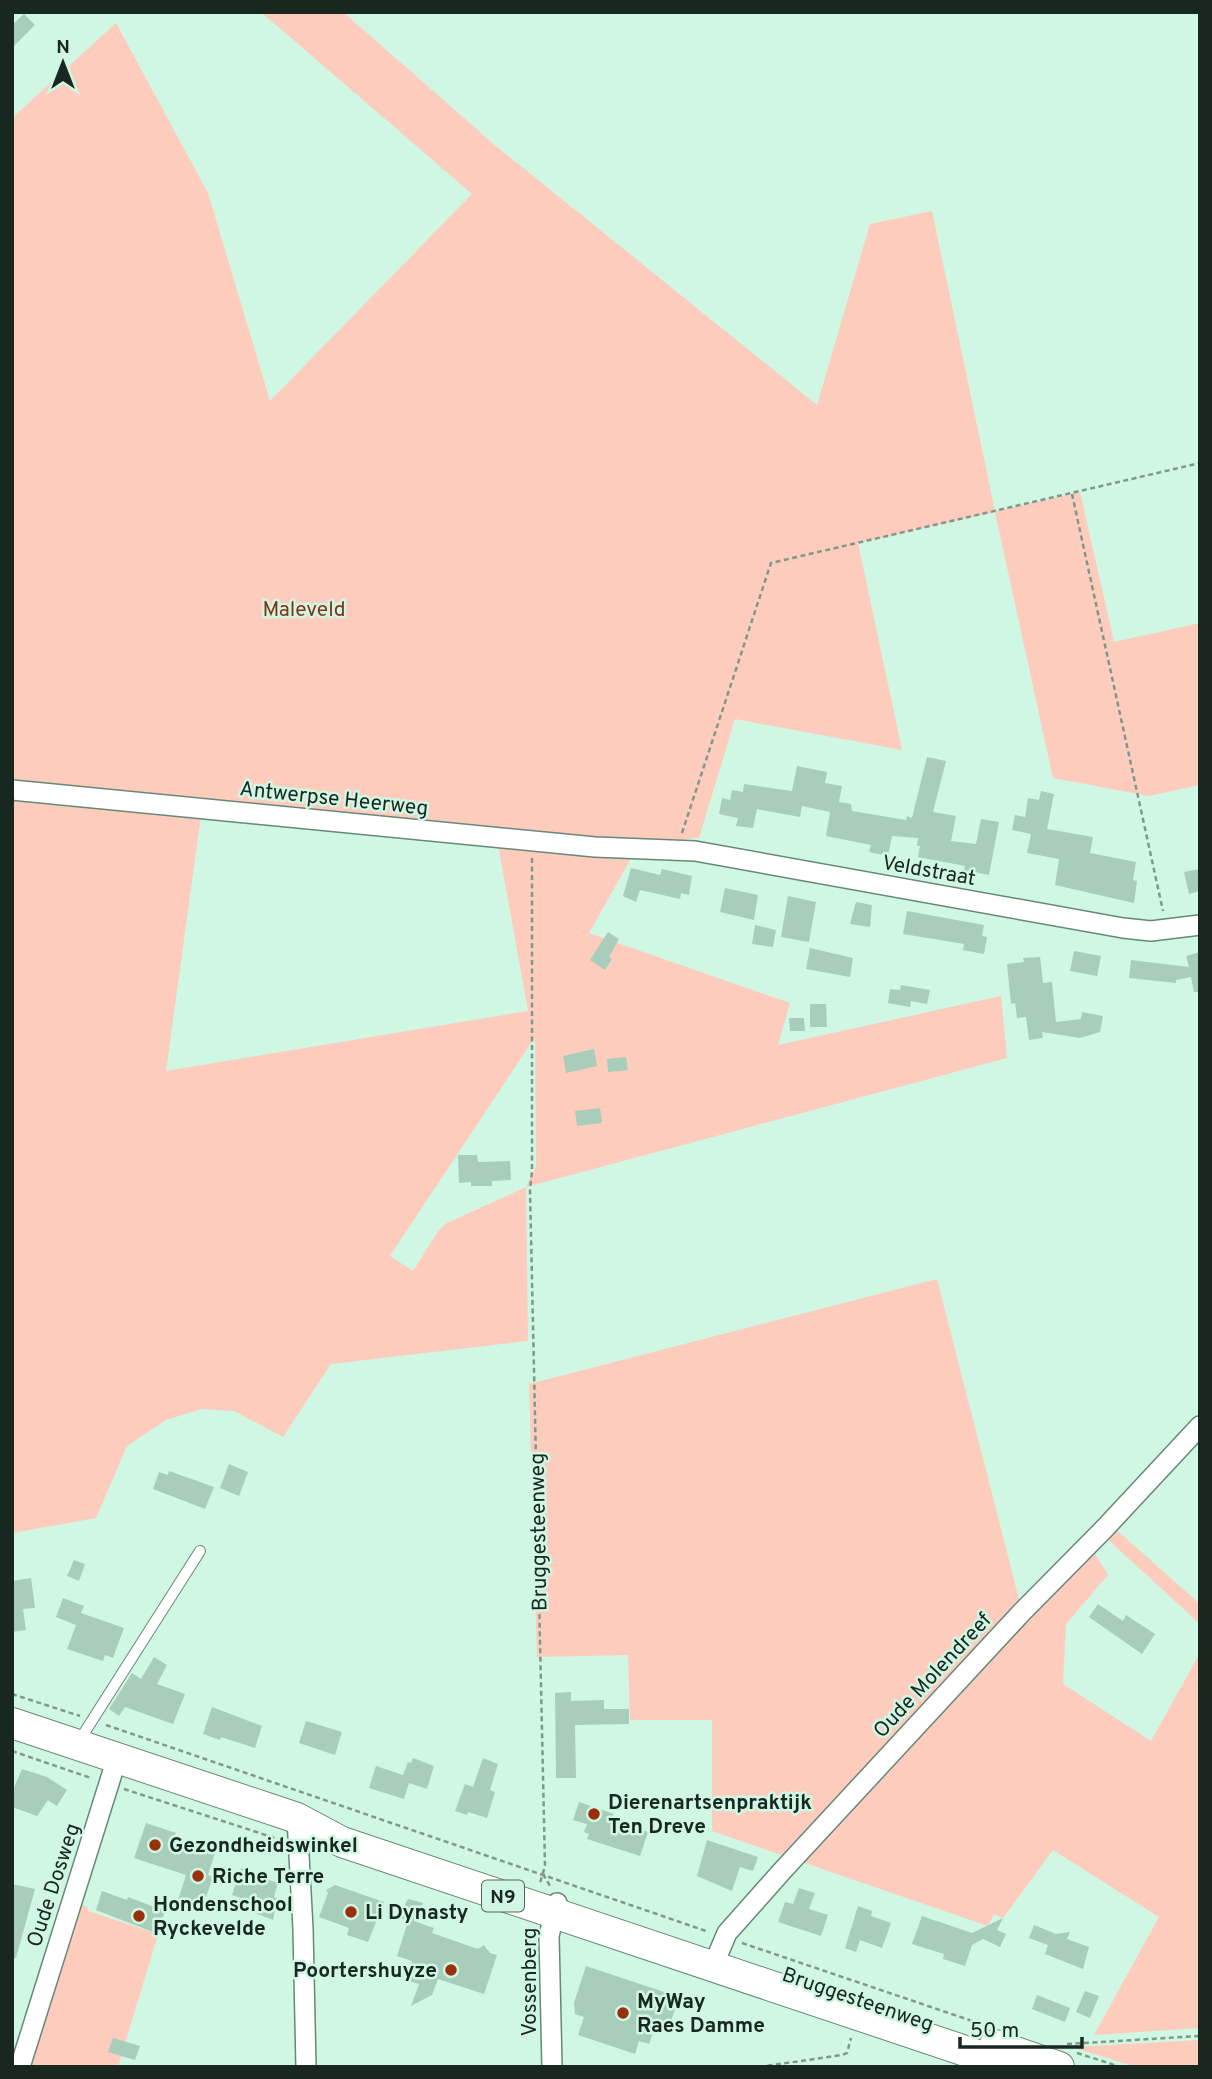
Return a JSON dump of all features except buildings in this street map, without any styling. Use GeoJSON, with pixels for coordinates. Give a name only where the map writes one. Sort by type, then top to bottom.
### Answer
{"type":"FeatureCollection","features":[{"type":"Feature","properties":{"kind":"main road","name":"N9"},"geometry":{"type":"LineString","coordinates":[[12,1723],[78,1735]]}},
{"type":"Feature","properties":{"kind":"main road","name":"Bruggesteenweg"},"geometry":{"type":"LineString","coordinates":[[78,1735],[112,1771],[298,1832],[320,1818],[719,1952],[1060,2059]]}},
{"type":"Feature","properties":{"kind":"main road","name":"Bruggesteenweg"},"geometry":{"type":"LineString","coordinates":[[719,1952],[1013,2067]]}},
{"type":"Feature","properties":{"kind":"street","name":"Antwerpse Heerweg"},"geometry":{"type":"LineString","coordinates":[[12,790],[531,841],[651,849]]}},
{"type":"Feature","properties":{"kind":"street","name":"Veldstraat"},"geometry":{"type":"LineString","coordinates":[[651,849],[695,851],[1151,932],[1200,925]]}},
{"type":"Feature","properties":{"kind":"street","name":"Oude Molendreef"},"geometry":{"type":"LineString","coordinates":[[719,1952],[783,1870],[1003,1632],[1200,1426]]}},
{"type":"Feature","properties":{"kind":"street","name":"Oude Dosweg"},"geometry":{"type":"LineString","coordinates":[[20,2067],[112,1771]]}},
{"type":"Feature","properties":{"kind":"street"},"geometry":{"type":"LineString","coordinates":[[298,1832],[306,2067]]}},
{"type":"Feature","properties":{"kind":"street","name":"Vossenberg"},"geometry":{"type":"LineString","coordinates":[[548,1894],[552,2067]]}},
{"type":"Feature","properties":{"kind":"lane"},"geometry":{"type":"LineString","coordinates":[[78,1735],[201,1551]]}},
{"type":"Feature","properties":{"kind":"path"},"geometry":{"type":"LineString","coordinates":[[676,850],[771,563],[1200,463]]}},
{"type":"Feature","properties":{"kind":"path"},"geometry":{"type":"LineString","coordinates":[[1072,494],[1167,930]]}},
{"type":"Feature","properties":{"kind":"path","name":"Bruggesteenweg"},"geometry":{"type":"LineString","coordinates":[[531,841],[532,1337],[545,1866],[548,1894]]}},
{"type":"Feature","properties":{"kind":"path"},"geometry":{"type":"LineString","coordinates":[[12,1694],[78,1735],[719,1952],[869,1986]]}},
{"type":"Feature","properties":{"kind":"path"},"geometry":{"type":"LineString","coordinates":[[12,1751],[112,1771],[298,1832]]}},
{"type":"Feature","properties":{"kind":"path"},"geometry":{"type":"LineString","coordinates":[[759,2067],[842,2055],[847,2053],[853,2032]]}},
{"type":"Feature","properties":{"kind":"path"},"geometry":{"type":"LineString","coordinates":[[1060,2059],[1067,2044],[1200,2036]]}},
{"type":"Feature","properties":{"kind":"green space","name":"Maleveld"},"geometry":{"type":"Polygon","coordinates":[[[261,12],[343,12],[496,146],[817,405],[870,224],[932,211],[995,511],[1080,492],[1114,642],[1200,623],[1200,785],[1149,796],[1053,778],[995,512],[858,543],[902,750],[735,719],[699,838],[634,843],[633,855],[589,933],[790,1003],[778,1045],[1001,996],[1007,1058],[526,1187],[528,1341],[331,1364],[283,1437],[234,1411],[201,1409],[166,1420],[127,1446],[96,1518],[12,1533],[12,118],[116,23],[208,193],[270,401],[472,194],[261,12]],[[202,808],[166,1071],[528,1011],[498,844],[202,808]],[[535,1037],[390,1256],[413,1271],[439,1230],[447,1223],[526,1187],[536,1167],[535,1037]]]}},
{"type":"Feature","properties":{"kind":"green space"},"geometry":{"type":"Polygon","coordinates":[[[937,1279],[1022,1611],[1092,1549],[1108,1575],[1066,1624],[1063,1684],[1151,1741],[1200,1653],[1200,2028],[1094,2035],[1159,1917],[1053,1850],[1003,1918],[994,1914],[988,1926],[712,1831],[712,1720],[630,1720],[628,1655],[537,1657],[529,1384],[937,1279]]]}},
{"type":"Feature","properties":{"kind":"green space"},"geometry":{"type":"Polygon","coordinates":[[[1105,1520],[1200,1604],[1200,1624],[1103,1535],[1105,1520]]]}},
{"type":"Feature","properties":{"kind":"green space"},"geometry":{"type":"Polygon","coordinates":[[[80,1905],[88,1907],[88,1911],[158,1934],[118,2067],[12,2067],[12,2057],[23,2039],[36,2051],[80,1905]]]}},
{"type":"Feature","properties":{"kind":"green space"},"geometry":{"type":"Polygon","coordinates":[[[1200,2040],[1200,2067],[1136,2067],[1072,2047],[1200,2040]]]}},
{"type":"Feature","properties":{"kind":"place","name":"Dierenartsenpraktijk Ten Dreve"},"geometry":{"type":"Point","coordinates":[594,1814]}},
{"type":"Feature","properties":{"kind":"place","name":"Gezondheidswinkel"},"geometry":{"type":"Point","coordinates":[155,1845]}},
{"type":"Feature","properties":{"kind":"place","name":"Riche Terre"},"geometry":{"type":"Point","coordinates":[198,1876]}},
{"type":"Feature","properties":{"kind":"place","name":"Li Dynasty"},"geometry":{"type":"Point","coordinates":[351,1912]}},
{"type":"Feature","properties":{"kind":"place","name":"Hondenschool Ryckevelde"},"geometry":{"type":"Point","coordinates":[139,1916]}},
{"type":"Feature","properties":{"kind":"place","name":"Poortershuyze"},"geometry":{"type":"Point","coordinates":[451,1970]}},
{"type":"Feature","properties":{"kind":"place","name":"MyWay Raes Damme"},"geometry":{"type":"Point","coordinates":[623,2013]}}]}
